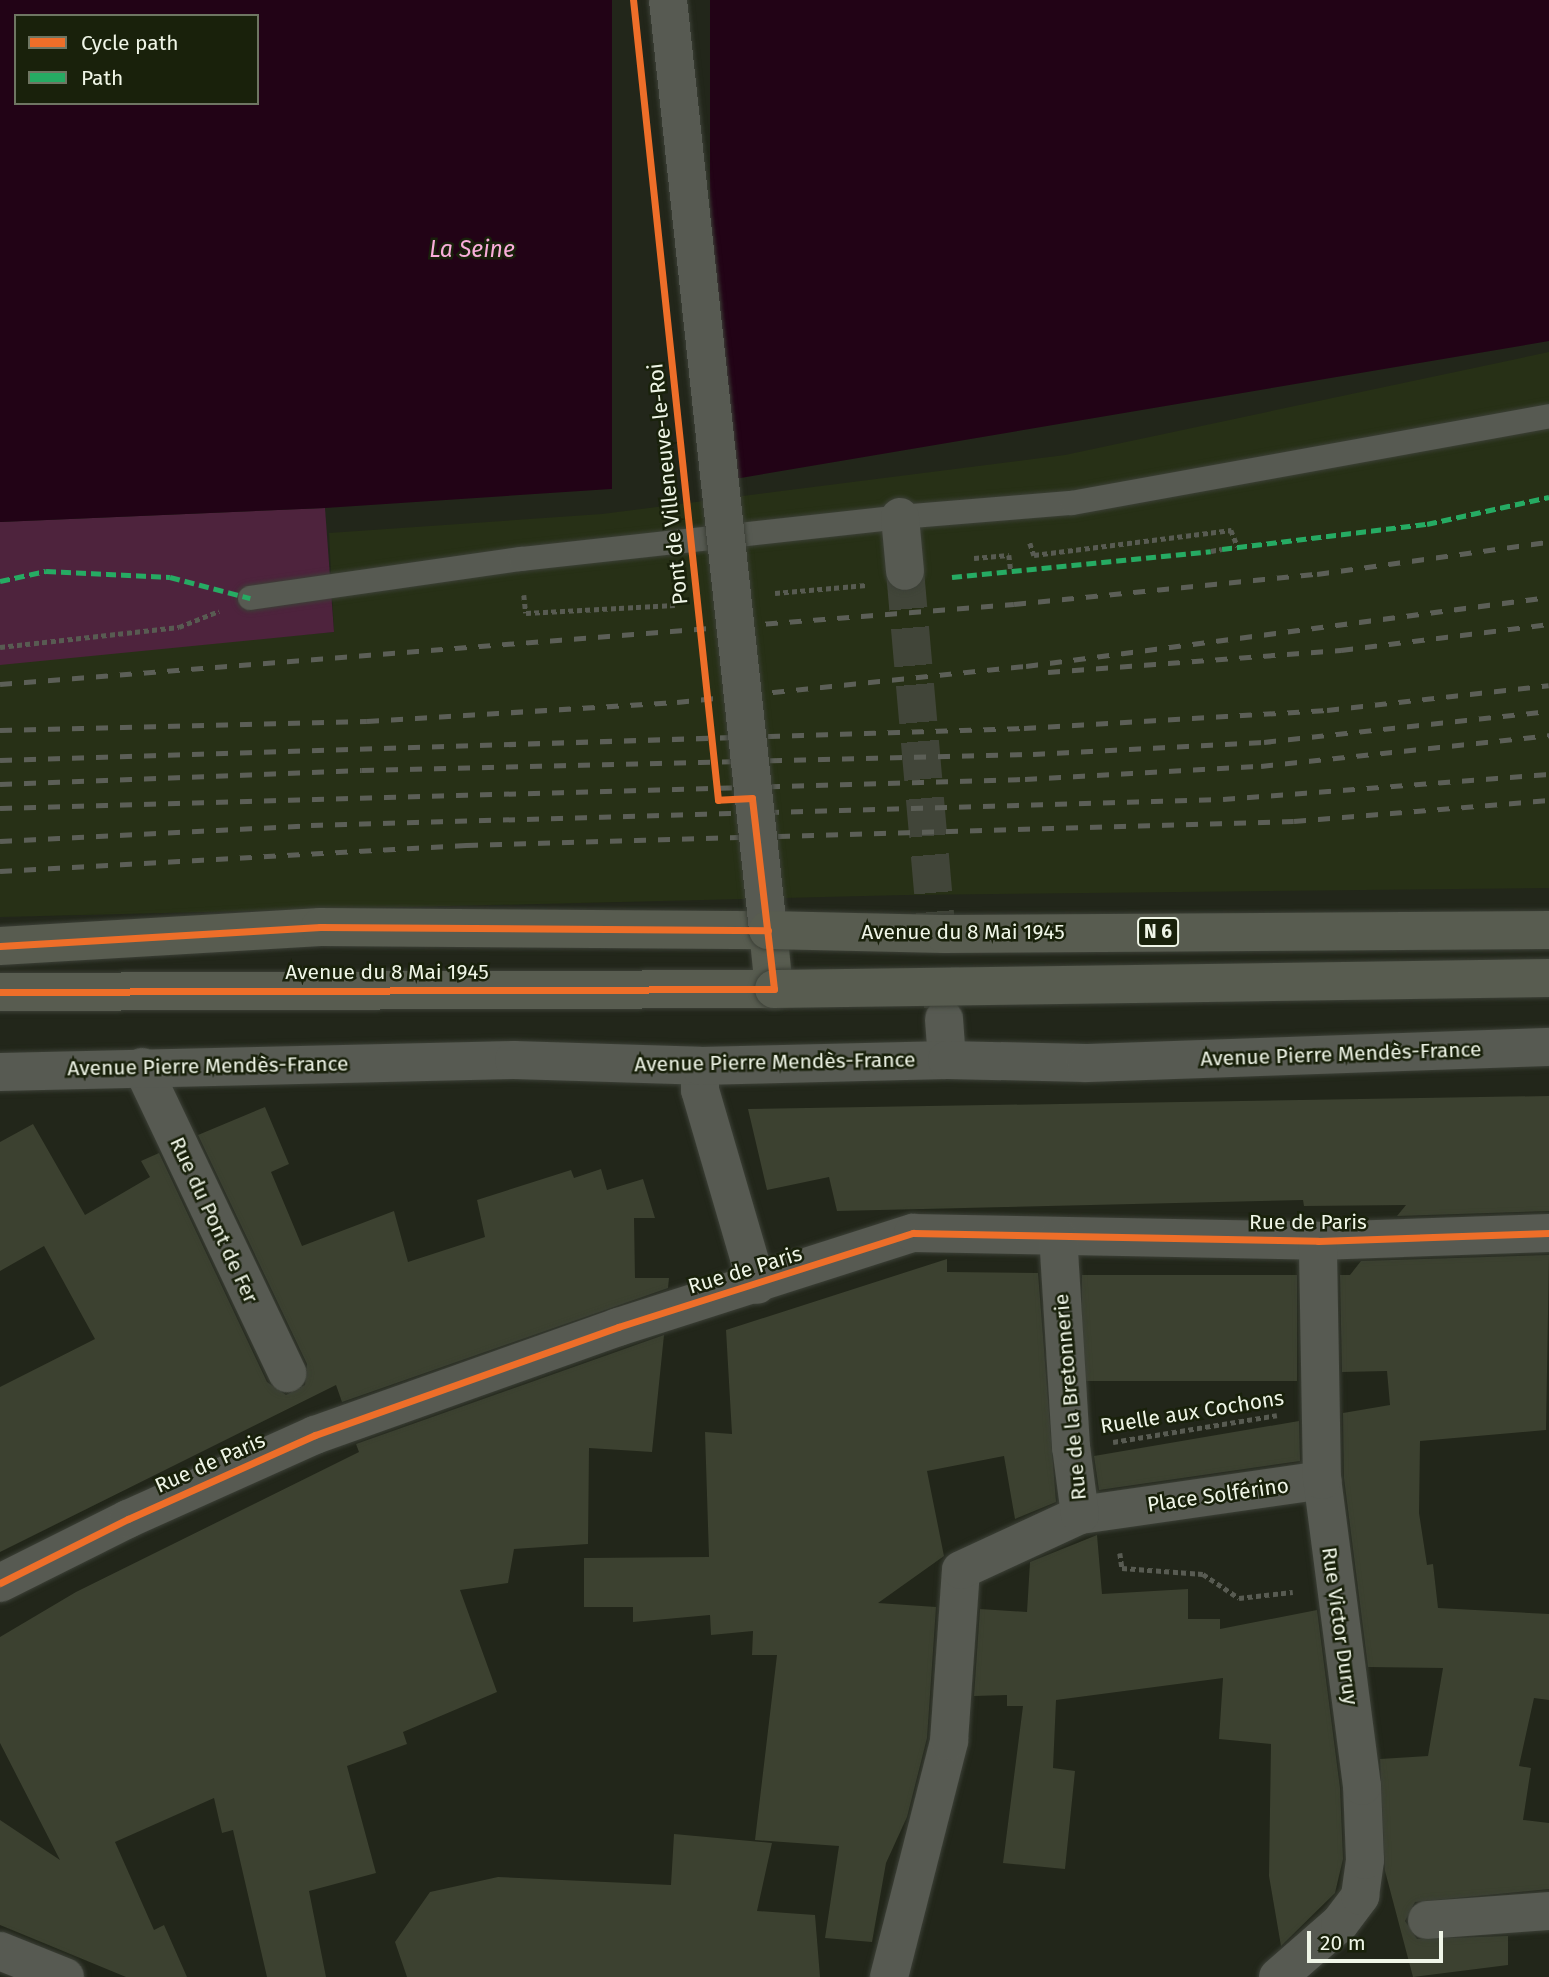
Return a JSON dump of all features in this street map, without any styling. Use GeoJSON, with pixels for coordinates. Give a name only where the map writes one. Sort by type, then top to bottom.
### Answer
{"type":"FeatureCollection","features":[{"type":"Feature","properties":{"kind":"main road","name":"Avenue du 8 Mai 1945"},"geometry":{"type":"LineString","coordinates":[[0,946],[320,927],[944,934],[1549,930]]}},
{"type":"Feature","properties":{"kind":"main road"},"geometry":{"type":"LineString","coordinates":[[768,930],[774,989]]}},
{"type":"Feature","properties":{"kind":"main road","name":"Avenue du 8 Mai 1945"},"geometry":{"type":"LineString","coordinates":[[0,992],[774,989],[1549,978]]}},
{"type":"Feature","properties":{"kind":"street"},"geometry":{"type":"LineString","coordinates":[[668,0],[768,930]]}},
{"type":"Feature","properties":{"kind":"street"},"geometry":{"type":"LineString","coordinates":[[889,577],[900,517]]}},
{"type":"Feature","properties":{"kind":"street"},"geometry":{"type":"LineString","coordinates":[[944,1019],[947,1060]]}},
{"type":"Feature","properties":{"kind":"street","name":"Avenue Pierre Mendès-France"},"geometry":{"type":"LineString","coordinates":[[0,1072],[514,1060],[700,1066],[947,1060],[1086,1063],[1549,1047]]}},
{"type":"Feature","properties":{"kind":"street"},"geometry":{"type":"LineString","coordinates":[[700,1066],[700,1090],[757,1285]]}},
{"type":"Feature","properties":{"kind":"street","name":"Rue du Pont de Fer"},"geometry":{"type":"LineString","coordinates":[[142,1067],[287,1373]]}},
{"type":"Feature","properties":{"kind":"street","name":"Rue de Paris"},"geometry":{"type":"LineString","coordinates":[[0,1583],[128,1518],[315,1435],[618,1327],[757,1285],[912,1233],[1318,1241],[1549,1233]]}},
{"type":"Feature","properties":{"kind":"street","name":"Rue de la Bretonnerie"},"geometry":{"type":"LineString","coordinates":[[889,1977],[949,1741],[961,1570],[1097,1513],[1071,1447],[1058,1237]]}},
{"type":"Feature","properties":{"kind":"street","name":"Rue Victor Duruy"},"geometry":{"type":"LineString","coordinates":[[1278,1977],[1340,1923],[1360,1896],[1365,1860],[1362,1786],[1322,1480],[1318,1407],[1318,1241]]}},
{"type":"Feature","properties":{"kind":"street","name":"Place Solférino"},"geometry":{"type":"LineString","coordinates":[[1097,1513],[1322,1480]]}},
{"type":"Feature","properties":{"kind":"street"},"geometry":{"type":"LineString","coordinates":[[1427,1920],[1549,1911]]}},
{"type":"Feature","properties":{"kind":"street"},"geometry":{"type":"LineString","coordinates":[[0,1951],[65,1977]]}},
{"type":"Feature","properties":{"kind":"lane"},"geometry":{"type":"LineString","coordinates":[[250,598],[521,559],[900,517],[1024,509],[1549,416]]}},
{"type":"Feature","properties":{"kind":"path"},"geometry":{"type":"LineString","coordinates":[[1024,509],[1034,555],[1231,530],[1238,547]]}},
{"type":"Feature","properties":{"kind":"path"},"geometry":{"type":"LineString","coordinates":[[1211,551],[1222,549]]}},
{"type":"Feature","properties":{"kind":"path"},"geometry":{"type":"LineString","coordinates":[[974,558],[1009,555],[1011,571]]}},
{"type":"Feature","properties":{"kind":"path"},"geometry":{"type":"LineString","coordinates":[[771,593],[889,577]]}},
{"type":"Feature","properties":{"kind":"path"},"geometry":{"type":"LineString","coordinates":[[0,647],[180,627],[250,598]]}},
{"type":"Feature","properties":{"kind":"path"},"geometry":{"type":"LineString","coordinates":[[526,613],[675,605]]}},
{"type":"Feature","properties":{"kind":"path"},"geometry":{"type":"LineString","coordinates":[[1097,1513],[1122,1568],[1203,1574],[1239,1598],[1334,1587]]}},
{"type":"Feature","properties":{"kind":"shaded area"},"geometry":{"type":"Polygon","coordinates":[[[1549,352],[1549,888],[906,895],[0,917],[0,660],[334,632],[329,533],[602,514],[1065,455],[1549,352]]]}},
{"type":"Feature","properties":{"kind":"shaded area"},"geometry":{"type":"Polygon","coordinates":[[[325,508],[334,632],[0,665],[0,522],[325,508]]]}},
{"type":"Feature","properties":{"kind":"water","name":"La Seine"},"geometry":{"type":"Polygon","coordinates":[[[0,0],[1549,0],[1549,341],[717,482],[325,508],[0,522],[0,0]]]}},
{"type":"Feature","properties":{"kind":"pier"},"geometry":{"type":"Polygon","coordinates":[[[612,0],[710,0],[710,492],[612,492],[612,0]]]}},
{"type":"Feature","properties":{"kind":"building"},"geometry":{"type":"Polygon","coordinates":[[[1549,1096],[1549,1211],[1397,1216],[1406,1205],[1304,1206],[1303,1200],[837,1211],[829,1177],[767,1190],[748,1109],[1549,1096]]]}},
{"type":"Feature","properties":{"kind":"building"},"geometry":{"type":"Polygon","coordinates":[[[265,1107],[289,1164],[271,1172],[302,1246],[394,1211],[408,1262],[485,1237],[477,1200],[571,1170],[574,1178],[601,1169],[607,1190],[643,1179],[655,1218],[634,1218],[635,1278],[669,1278],[668,1288],[342,1402],[336,1385],[0,1552],[0,1387],[95,1339],[44,1246],[0,1271],[0,1142],[33,1124],[85,1215],[150,1177],[141,1161],[159,1153],[267,1382],[286,1395],[305,1385],[307,1364],[198,1135],[265,1107]]]}},
{"type":"Feature","properties":{"kind":"building"},"geometry":{"type":"Polygon","coordinates":[[[1549,1255],[1546,1430],[1420,1441],[1419,1513],[1427,1565],[1433,1564],[1438,1608],[1549,1614],[1549,1700],[1534,1698],[1519,1766],[1531,1768],[1523,1820],[1549,1823],[1549,1889],[1415,1902],[1405,1921],[1417,1939],[1508,1936],[1508,1965],[1413,1977],[1385,1871],[1380,1759],[1428,1756],[1443,1668],[1368,1667],[1344,1478],[1343,1413],[1390,1405],[1387,1371],[1342,1372],[1340,1275],[1350,1275],[1361,1261],[1549,1255]]]}},
{"type":"Feature","properties":{"kind":"building"},"geometry":{"type":"Polygon","coordinates":[[[947,1259],[947,1272],[1038,1273],[1056,1502],[1015,1519],[1004,1456],[927,1471],[944,1556],[878,1603],[936,1607],[927,1738],[907,1817],[886,1863],[872,1942],[825,1938],[839,1846],[755,1840],[777,1655],[752,1655],[753,1631],[711,1635],[710,1615],[633,1622],[633,1607],[584,1607],[584,1558],[709,1557],[705,1432],[732,1434],[726,1330],[947,1259]]]}},
{"type":"Feature","properties":{"kind":"building"},"geometry":{"type":"Polygon","coordinates":[[[1082,1275],[1297,1275],[1297,1381],[1082,1381],[1082,1275]]]}},
{"type":"Feature","properties":{"kind":"building"},"geometry":{"type":"Polygon","coordinates":[[[664,1335],[652,1452],[589,1448],[588,1544],[514,1549],[508,1583],[460,1590],[497,1692],[403,1732],[407,1744],[347,1766],[376,1873],[309,1891],[326,1977],[267,1977],[233,1830],[222,1833],[214,1798],[115,1842],[154,1930],[164,1925],[187,1977],[126,1977],[0,1925],[0,1820],[60,1860],[0,1743],[0,1637],[76,1592],[359,1452],[356,1444],[664,1335]]]}},
{"type":"Feature","properties":{"kind":"building"},"geometry":{"type":"Polygon","coordinates":[[[1299,1421],[1300,1461],[1099,1490],[1094,1456],[1299,1421]]]}},
{"type":"Feature","properties":{"kind":"building"},"geometry":{"type":"Polygon","coordinates":[[[1097,1535],[1102,1594],[1188,1589],[1188,1619],[1220,1619],[1220,1629],[1317,1610],[1340,1788],[1343,1859],[1335,1893],[1281,1946],[1269,1876],[1271,1744],[1219,1739],[1223,1678],[1056,1700],[1053,1768],[1075,1771],[1065,1869],[1003,1863],[1023,1706],[1007,1706],[1007,1695],[974,1696],[980,1609],[1027,1612],[1030,1562],[1097,1535]]]}},
{"type":"Feature","properties":{"kind":"building"},"geometry":{"type":"Polygon","coordinates":[[[674,1834],[772,1843],[757,1911],[815,1915],[820,1977],[407,1977],[395,1942],[430,1892],[498,1877],[671,1885],[674,1834]]]}},
{"type":"Feature","properties":{"kind":"tunnel"},"geometry":{"type":"LineString","coordinates":[[905,571],[944,1018]]}},
{"type":"Feature","properties":{"kind":"railway"},"geometry":{"type":"LineString","coordinates":[[0,684],[1014,604],[1317,574],[1549,542]]}},
{"type":"Feature","properties":{"kind":"railway"},"geometry":{"type":"LineString","coordinates":[[0,730],[367,721],[677,702],[1026,666],[1549,597]]}},
{"type":"Feature","properties":{"kind":"railway"},"geometry":{"type":"LineString","coordinates":[[1048,672],[1341,650],[1549,624]]}},
{"type":"Feature","properties":{"kind":"railway"},"geometry":{"type":"LineString","coordinates":[[0,760],[1024,728],[1327,710],[1549,685]]}},
{"type":"Feature","properties":{"kind":"railway"},"geometry":{"type":"LineString","coordinates":[[0,784],[362,770],[1033,754],[1264,742],[1549,711]]}},
{"type":"Feature","properties":{"kind":"railway"},"geometry":{"type":"LineString","coordinates":[[0,808],[1025,779],[1261,766],[1549,735]]}},
{"type":"Feature","properties":{"kind":"railway"},"geometry":{"type":"LineString","coordinates":[[0,841],[311,825],[1223,799],[1549,774]]}},
{"type":"Feature","properties":{"kind":"railway"},"geometry":{"type":"LineString","coordinates":[[0,871],[466,845],[1294,821],[1549,800]]}},
{"type":"Feature","properties":{"kind":"marked path"},"geometry":{"type":"LineString","coordinates":[[1222,549],[1427,524],[1549,497]]}},
{"type":"Feature","properties":{"kind":"marked path"},"geometry":{"type":"LineString","coordinates":[[952,577],[1211,551]]}},
{"type":"Feature","properties":{"kind":"marked path"},"geometry":{"type":"LineString","coordinates":[[0,581],[46,571],[170,577],[250,598]]}},
{"type":"Feature","properties":{"kind":"cycle path","name":"Pont de Villeneuve-le-Roi"},"geometry":{"type":"LineString","coordinates":[[0,992],[774,989],[752,798],[718,800],[633,0]]}},
{"type":"Feature","properties":{"kind":"cycle path"},"geometry":{"type":"LineString","coordinates":[[0,946],[320,927],[768,930]]}},
{"type":"Feature","properties":{"kind":"cycle path"},"geometry":{"type":"LineString","coordinates":[[0,1583],[128,1519],[315,1435],[618,1327],[913,1233],[1318,1241],[1549,1233]]}}]}
